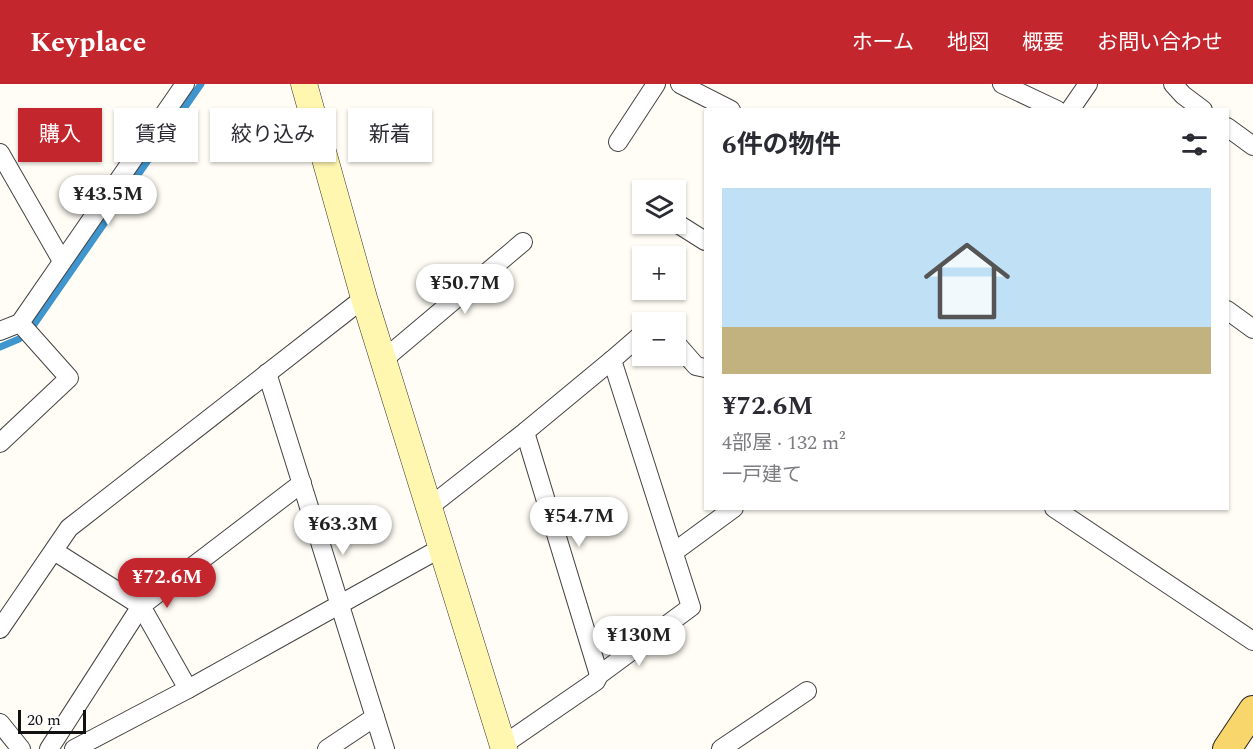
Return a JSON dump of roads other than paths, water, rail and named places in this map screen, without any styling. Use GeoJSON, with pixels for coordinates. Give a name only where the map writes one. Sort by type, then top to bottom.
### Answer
{"type":"FeatureCollection","features":[{"type":"Feature","properties":{"kind":"main road"},"geometry":{"type":"LineString","coordinates":[[1227,749],[1253,710]]}},
{"type":"Feature","properties":{"kind":"street"},"geometry":{"type":"LineString","coordinates":[[0,331],[20,323],[185,84]]}},
{"type":"Feature","properties":{"kind":"street"},"geometry":{"type":"LineString","coordinates":[[304,84],[364,298],[503,747],[596,681],[599,675],[691,607],[612,360]]}},
{"type":"Feature","properties":{"kind":"street"},"geometry":{"type":"LineString","coordinates":[[618,142],[656,84]]}},
{"type":"Feature","properties":{"kind":"street"},"geometry":{"type":"LineString","coordinates":[[680,84],[727,108]]}},
{"type":"Feature","properties":{"kind":"street"},"geometry":{"type":"LineString","coordinates":[[1002,84],[1053,108]]}},
{"type":"Feature","properties":{"kind":"street"},"geometry":{"type":"LineString","coordinates":[[1071,108],[1088,84]]}},
{"type":"Feature","properties":{"kind":"street"},"geometry":{"type":"LineString","coordinates":[[1177,96],[1199,108]]}},
{"type":"Feature","properties":{"kind":"street"},"geometry":{"type":"LineString","coordinates":[[1229,128],[1253,146]]}},
{"type":"Feature","properties":{"kind":"street"},"geometry":{"type":"LineString","coordinates":[[0,153],[62,261]]}},
{"type":"Feature","properties":{"kind":"street"},"geometry":{"type":"LineString","coordinates":[[686,229],[704,241]]}},
{"type":"Feature","properties":{"kind":"street"},"geometry":{"type":"LineString","coordinates":[[383,360],[523,242]]}},
{"type":"Feature","properties":{"kind":"street"},"geometry":{"type":"LineString","coordinates":[[0,630],[69,528],[364,298]]}},
{"type":"Feature","properties":{"kind":"street"},"geometry":{"type":"LineString","coordinates":[[1229,311],[1253,329]]}},
{"type":"Feature","properties":{"kind":"street"},"geometry":{"type":"LineString","coordinates":[[0,443],[69,378],[20,323]]}},
{"type":"Feature","properties":{"kind":"street"},"geometry":{"type":"LineString","coordinates":[[428,508],[525,432],[632,343]]}},
{"type":"Feature","properties":{"kind":"street"},"geometry":{"type":"LineString","coordinates":[[686,355],[696,366],[704,368]]}},
{"type":"Feature","properties":{"kind":"street"},"geometry":{"type":"LineString","coordinates":[[267,373],[385,749]]}},
{"type":"Feature","properties":{"kind":"street"},"geometry":{"type":"LineString","coordinates":[[525,432],[599,675]]}},
{"type":"Feature","properties":{"kind":"street"},"geometry":{"type":"LineString","coordinates":[[49,749],[141,606],[302,483]]}},
{"type":"Feature","properties":{"kind":"street"},"geometry":{"type":"LineString","coordinates":[[674,552],[731,510]]}},
{"type":"Feature","properties":{"kind":"street"},"geometry":{"type":"LineString","coordinates":[[1057,510],[1253,641]]}},
{"type":"Feature","properties":{"kind":"street"},"geometry":{"type":"LineString","coordinates":[[74,749],[188,689],[441,548]]}},
{"type":"Feature","properties":{"kind":"street"},"geometry":{"type":"LineString","coordinates":[[54,551],[141,606],[188,689]]}},
{"type":"Feature","properties":{"kind":"street"},"geometry":{"type":"LineString","coordinates":[[721,749],[807,691]]}},
{"type":"Feature","properties":{"kind":"street"},"geometry":{"type":"LineString","coordinates":[[327,749],[375,717]]}},
{"type":"Feature","properties":{"kind":"street"},"geometry":{"type":"LineString","coordinates":[[0,723],[21,749]]}},
{"type":"Feature","properties":{"kind":"waterway"},"geometry":{"type":"LineString","coordinates":[[0,347],[19,339],[33,326],[201,84]]}}]}
